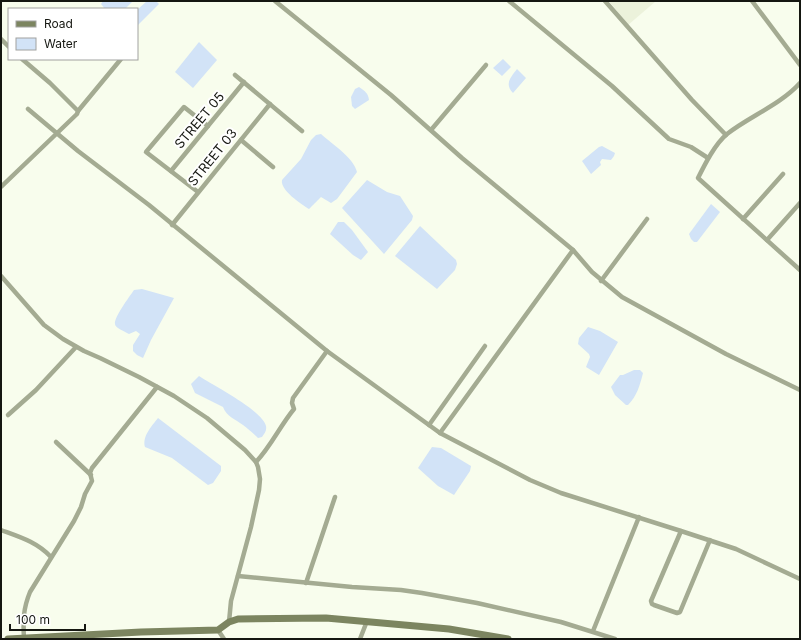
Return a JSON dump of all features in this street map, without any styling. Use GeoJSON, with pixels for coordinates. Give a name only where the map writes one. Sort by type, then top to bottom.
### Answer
{"type":"FeatureCollection","features":[{"type":"Feature","properties":{"kind":"street"},"geometry":{"type":"LineString","coordinates":[[275,1],[391,95],[462,158],[573,250],[601,281],[622,297],[677,328],[800,390]]}},
{"type":"Feature","properties":{"kind":"street"},"geometry":{"type":"LineString","coordinates":[[509,1],[612,86],[669,139],[691,147],[708,158]]}},
{"type":"Feature","properties":{"kind":"street"},"geometry":{"type":"LineString","coordinates":[[605,1],[692,100],[726,135]]}},
{"type":"Feature","properties":{"kind":"street"},"geometry":{"type":"LineString","coordinates":[[752,1],[800,65]]}},
{"type":"Feature","properties":{"kind":"street"},"geometry":{"type":"LineString","coordinates":[[23,60],[50,83],[78,111]]}},
{"type":"Feature","properties":{"kind":"street"},"geometry":{"type":"LineString","coordinates":[[1,187],[77,114],[120,60]]}},
{"type":"Feature","properties":{"kind":"street"},"geometry":{"type":"LineString","coordinates":[[431,130],[486,64]]}},
{"type":"Feature","properties":{"kind":"street"},"geometry":{"type":"LineString","coordinates":[[235,75],[302,131]]}},
{"type":"Feature","properties":{"kind":"street","name":"STREET 05"},"geometry":{"type":"LineString","coordinates":[[170,171],[244,82]]}},
{"type":"Feature","properties":{"kind":"street"},"geometry":{"type":"LineString","coordinates":[[800,83],[791,93],[726,135],[708,158],[698,178],[800,270]]}},
{"type":"Feature","properties":{"kind":"street","name":"STREET 03"},"geometry":{"type":"LineString","coordinates":[[172,225],[270,104]]}},
{"type":"Feature","properties":{"kind":"street"},"geometry":{"type":"LineString","coordinates":[[198,192],[146,152],[184,107],[208,126]]}},
{"type":"Feature","properties":{"kind":"street"},"geometry":{"type":"LineString","coordinates":[[28,109],[327,351],[440,433],[524,476],[561,493],[736,549],[800,579]]}},
{"type":"Feature","properties":{"kind":"street"},"geometry":{"type":"LineString","coordinates":[[241,140],[273,166]]}},
{"type":"Feature","properties":{"kind":"street"},"geometry":{"type":"LineString","coordinates":[[743,219],[783,174]]}},
{"type":"Feature","properties":{"kind":"street"},"geometry":{"type":"LineString","coordinates":[[767,240],[800,203]]}},
{"type":"Feature","properties":{"kind":"street"},"geometry":{"type":"LineString","coordinates":[[601,281],[647,219]]}},
{"type":"Feature","properties":{"kind":"street"},"geometry":{"type":"LineString","coordinates":[[440,433],[573,250]]}},
{"type":"Feature","properties":{"kind":"street"},"geometry":{"type":"LineString","coordinates":[[1,276],[44,325],[76,347],[174,396],[207,418],[245,450],[256,462],[259,473],[259,490],[251,527],[231,601],[229,622]]}},
{"type":"Feature","properties":{"kind":"street"},"geometry":{"type":"LineString","coordinates":[[429,425],[485,346]]}},
{"type":"Feature","properties":{"kind":"street"},"geometry":{"type":"LineString","coordinates":[[8,415],[36,390],[76,347]]}},
{"type":"Feature","properties":{"kind":"street"},"geometry":{"type":"LineString","coordinates":[[256,462],[294,409],[293,398],[327,351]]}},
{"type":"Feature","properties":{"kind":"street"},"geometry":{"type":"LineString","coordinates":[[24,638],[23,621],[25,604],[30,592],[74,521],[81,507],[85,494],[92,481],[90,473],[92,468],[157,387]]}},
{"type":"Feature","properties":{"kind":"street"},"geometry":{"type":"LineString","coordinates":[[56,442],[91,475]]}},
{"type":"Feature","properties":{"kind":"street"},"geometry":{"type":"LineString","coordinates":[[306,583],[335,498]]}},
{"type":"Feature","properties":{"kind":"street"},"geometry":{"type":"LineString","coordinates":[[593,632],[639,517]]}},
{"type":"Feature","properties":{"kind":"street"},"geometry":{"type":"LineString","coordinates":[[1,530],[23,537],[43,549],[51,557]]}},
{"type":"Feature","properties":{"kind":"street"},"geometry":{"type":"LineString","coordinates":[[681,531],[651,601],[654,605],[677,613],[680,612],[710,540]]}},
{"type":"Feature","properties":{"kind":"street"},"geometry":{"type":"LineString","coordinates":[[238,576],[422,593],[477,603],[561,622],[615,639]]}},
{"type":"Feature","properties":{"kind":"street"},"geometry":{"type":"LineString","coordinates":[[8,639],[57,638],[154,631],[218,630],[229,622],[238,620],[301,617],[367,621],[449,629],[508,639]]}},
{"type":"Feature","properties":{"kind":"street"},"geometry":{"type":"LineString","coordinates":[[360,639],[367,621]]}},
{"type":"Feature","properties":{"kind":"street"},"geometry":{"type":"LineString","coordinates":[[218,630],[224,639]]}},
{"type":"Feature","properties":{"kind":"shaded area"},"geometry":{"type":"Polygon","coordinates":[[[609,1],[656,1],[628,25],[609,1]]]}},
{"type":"Feature","properties":{"kind":"water"},"geometry":{"type":"Polygon","coordinates":[[[103,1],[133,1],[126,8],[104,8],[101,4],[103,1]]]}},
{"type":"Feature","properties":{"kind":"water"},"geometry":{"type":"Polygon","coordinates":[[[147,1],[156,1],[159,4],[138,25],[138,9],[147,1]]]}},
{"type":"Feature","properties":{"kind":"water"},"geometry":{"type":"Polygon","coordinates":[[[199,42],[217,60],[193,88],[175,72],[199,42]]]}},
{"type":"Feature","properties":{"kind":"water"},"geometry":{"type":"Polygon","coordinates":[[[503,59],[511,67],[502,76],[493,68],[503,59]]]}},
{"type":"Feature","properties":{"kind":"water"},"geometry":{"type":"Polygon","coordinates":[[[517,69],[526,78],[513,93],[509,87],[509,81],[517,69]]]}},
{"type":"Feature","properties":{"kind":"water"},"geometry":{"type":"Polygon","coordinates":[[[359,87],[366,92],[369,100],[355,109],[352,106],[351,97],[355,89],[359,87]]]}},
{"type":"Feature","properties":{"kind":"water"},"geometry":{"type":"Polygon","coordinates":[[[321,134],[347,156],[357,172],[337,199],[331,203],[321,197],[309,209],[296,200],[284,188],[282,180],[301,159],[311,140],[316,135],[321,134]]]}},
{"type":"Feature","properties":{"kind":"water"},"geometry":{"type":"Polygon","coordinates":[[[602,146],[615,153],[614,156],[611,160],[602,159],[600,162],[601,165],[591,174],[582,161],[602,146]]]}},
{"type":"Feature","properties":{"kind":"water"},"geometry":{"type":"Polygon","coordinates":[[[367,180],[387,192],[400,196],[413,216],[412,220],[384,254],[342,208],[367,180]]]}},
{"type":"Feature","properties":{"kind":"water"},"geometry":{"type":"Polygon","coordinates":[[[711,204],[720,212],[697,242],[694,242],[689,234],[711,204]]]}},
{"type":"Feature","properties":{"kind":"water"},"geometry":{"type":"Polygon","coordinates":[[[338,222],[344,222],[352,230],[368,252],[361,260],[353,255],[330,234],[338,222]]]}},
{"type":"Feature","properties":{"kind":"water"},"geometry":{"type":"Polygon","coordinates":[[[420,226],[456,260],[457,264],[455,270],[437,289],[395,256],[420,226]]]}},
{"type":"Feature","properties":{"kind":"water"},"geometry":{"type":"Polygon","coordinates":[[[142,289],[174,298],[143,358],[133,351],[133,345],[140,334],[136,331],[129,334],[115,325],[115,321],[134,290],[142,289]]]}},
{"type":"Feature","properties":{"kind":"water"},"geometry":{"type":"Polygon","coordinates":[[[588,327],[600,331],[618,342],[599,375],[586,367],[590,357],[589,354],[578,344],[579,338],[588,327]]]}},
{"type":"Feature","properties":{"kind":"water"},"geometry":{"type":"Polygon","coordinates":[[[634,370],[640,370],[643,373],[636,394],[631,402],[626,405],[615,395],[611,387],[620,375],[634,370]]]}},
{"type":"Feature","properties":{"kind":"water"},"geometry":{"type":"Polygon","coordinates":[[[199,376],[237,399],[256,413],[263,420],[266,426],[266,431],[262,437],[258,438],[243,425],[229,416],[223,407],[195,393],[191,384],[199,376]]]}},
{"type":"Feature","properties":{"kind":"water"},"geometry":{"type":"Polygon","coordinates":[[[158,418],[221,466],[221,471],[213,483],[208,485],[172,458],[145,447],[144,443],[146,435],[158,418]]]}},
{"type":"Feature","properties":{"kind":"water"},"geometry":{"type":"Polygon","coordinates":[[[432,447],[441,448],[471,466],[470,471],[454,495],[438,486],[418,468],[432,447]]]}}]}
